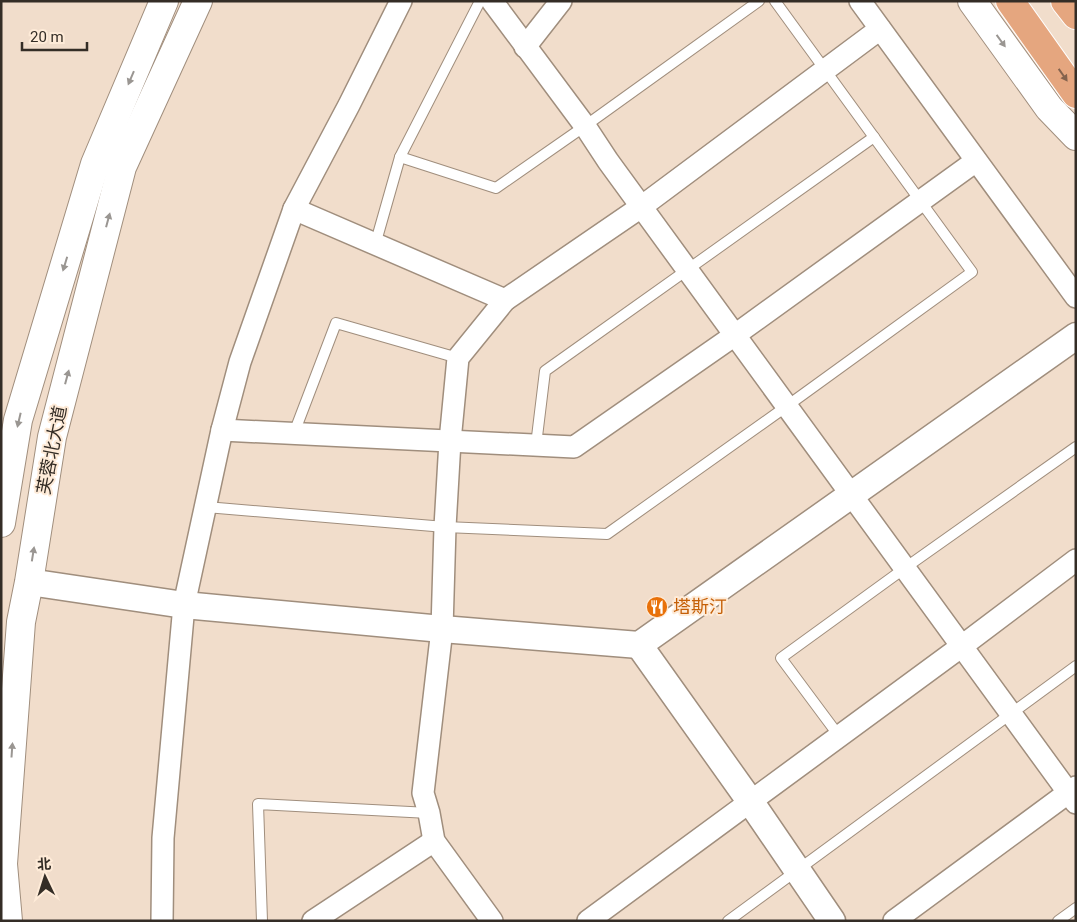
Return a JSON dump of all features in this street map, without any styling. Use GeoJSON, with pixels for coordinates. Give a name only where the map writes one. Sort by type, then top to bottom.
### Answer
{"type":"FeatureCollection","features":[{"type":"Feature","properties":{"kind":"main road","name":"芙蓉北大道"},"geometry":{"type":"LineString","coordinates":[[1,522],[18,420],[95,164],[164,1]]}},
{"type":"Feature","properties":{"kind":"main road","name":"芙蓉北大道"},"geometry":{"type":"LineString","coordinates":[[8,921],[4,864],[21,622],[52,437],[122,167],[198,1]]}},
{"type":"Feature","properties":{"kind":"main road"},"geometry":{"type":"LineString","coordinates":[[972,1],[1050,108],[1076,136]]}},
{"type":"Feature","properties":{"kind":"main road"},"geometry":{"type":"LineString","coordinates":[[1065,1],[1076,15]]}},
{"type":"Feature","properties":{"kind":"main road"},"geometry":{"type":"LineString","coordinates":[[1012,4],[1076,94]]}},
{"type":"Feature","properties":{"kind":"street"},"geometry":{"type":"LineString","coordinates":[[162,921],[163,838],[184,604],[222,430],[240,362],[294,209],[401,1]]}},
{"type":"Feature","properties":{"kind":"street"},"geometry":{"type":"LineString","coordinates":[[492,1],[1010,713],[1073,794],[894,921]]}},
{"type":"Feature","properties":{"kind":"street"},"geometry":{"type":"LineString","coordinates":[[525,47],[561,1]]}},
{"type":"Feature","properties":{"kind":"street"},"geometry":{"type":"LineString","coordinates":[[860,1],[1076,297]]}},
{"type":"Feature","properties":{"kind":"street"},"geometry":{"type":"LineString","coordinates":[[492,921],[434,841],[423,793],[442,629],[450,441],[458,358],[505,300],[641,207],[880,29]]}},
{"type":"Feature","properties":{"kind":"street"},"geometry":{"type":"LineString","coordinates":[[222,430],[574,447],[735,335],[976,161]]}},
{"type":"Feature","properties":{"kind":"street"},"geometry":{"type":"LineString","coordinates":[[294,209],[505,300]]}},
{"type":"Feature","properties":{"kind":"street"},"geometry":{"type":"LineString","coordinates":[[29,582],[184,604],[442,629],[639,645],[1076,336]]}},
{"type":"Feature","properties":{"kind":"street"},"geometry":{"type":"LineString","coordinates":[[588,921],[1076,560]]}},
{"type":"Feature","properties":{"kind":"street"},"geometry":{"type":"LineString","coordinates":[[639,645],[750,801],[832,921]]}},
{"type":"Feature","properties":{"kind":"street"},"geometry":{"type":"LineString","coordinates":[[313,921],[434,841]]}},
{"type":"Feature","properties":{"kind":"lane"},"geometry":{"type":"LineString","coordinates":[[376,245],[400,157],[480,1]]}},
{"type":"Feature","properties":{"kind":"lane"},"geometry":{"type":"LineString","coordinates":[[400,157],[496,188],[758,1]]}},
{"type":"Feature","properties":{"kind":"lane"},"geometry":{"type":"LineString","coordinates":[[206,507],[445,527],[606,534],[972,272],[775,1]]}},
{"type":"Feature","properties":{"kind":"lane"},"geometry":{"type":"LineString","coordinates":[[536,445],[545,371],[874,136]]}},
{"type":"Feature","properties":{"kind":"lane"},"geometry":{"type":"LineString","coordinates":[[294,433],[336,323],[458,358]]}},
{"type":"Feature","properties":{"kind":"lane"},"geometry":{"type":"LineString","coordinates":[[839,736],[781,658],[1076,447]]}},
{"type":"Feature","properties":{"kind":"lane"},"geometry":{"type":"LineString","coordinates":[[728,921],[1076,666]]}},
{"type":"Feature","properties":{"kind":"lane"},"geometry":{"type":"LineString","coordinates":[[262,921],[258,804],[429,814]]}},
{"type":"Feature","properties":{"kind":"lane"},"geometry":{"type":"LineString","coordinates":[[1058,921],[1076,908]]}},
{"type":"Feature","properties":{"kind":"place","name":"塔斯汀"},"geometry":{"type":"Point","coordinates":[657,607]}}]}
